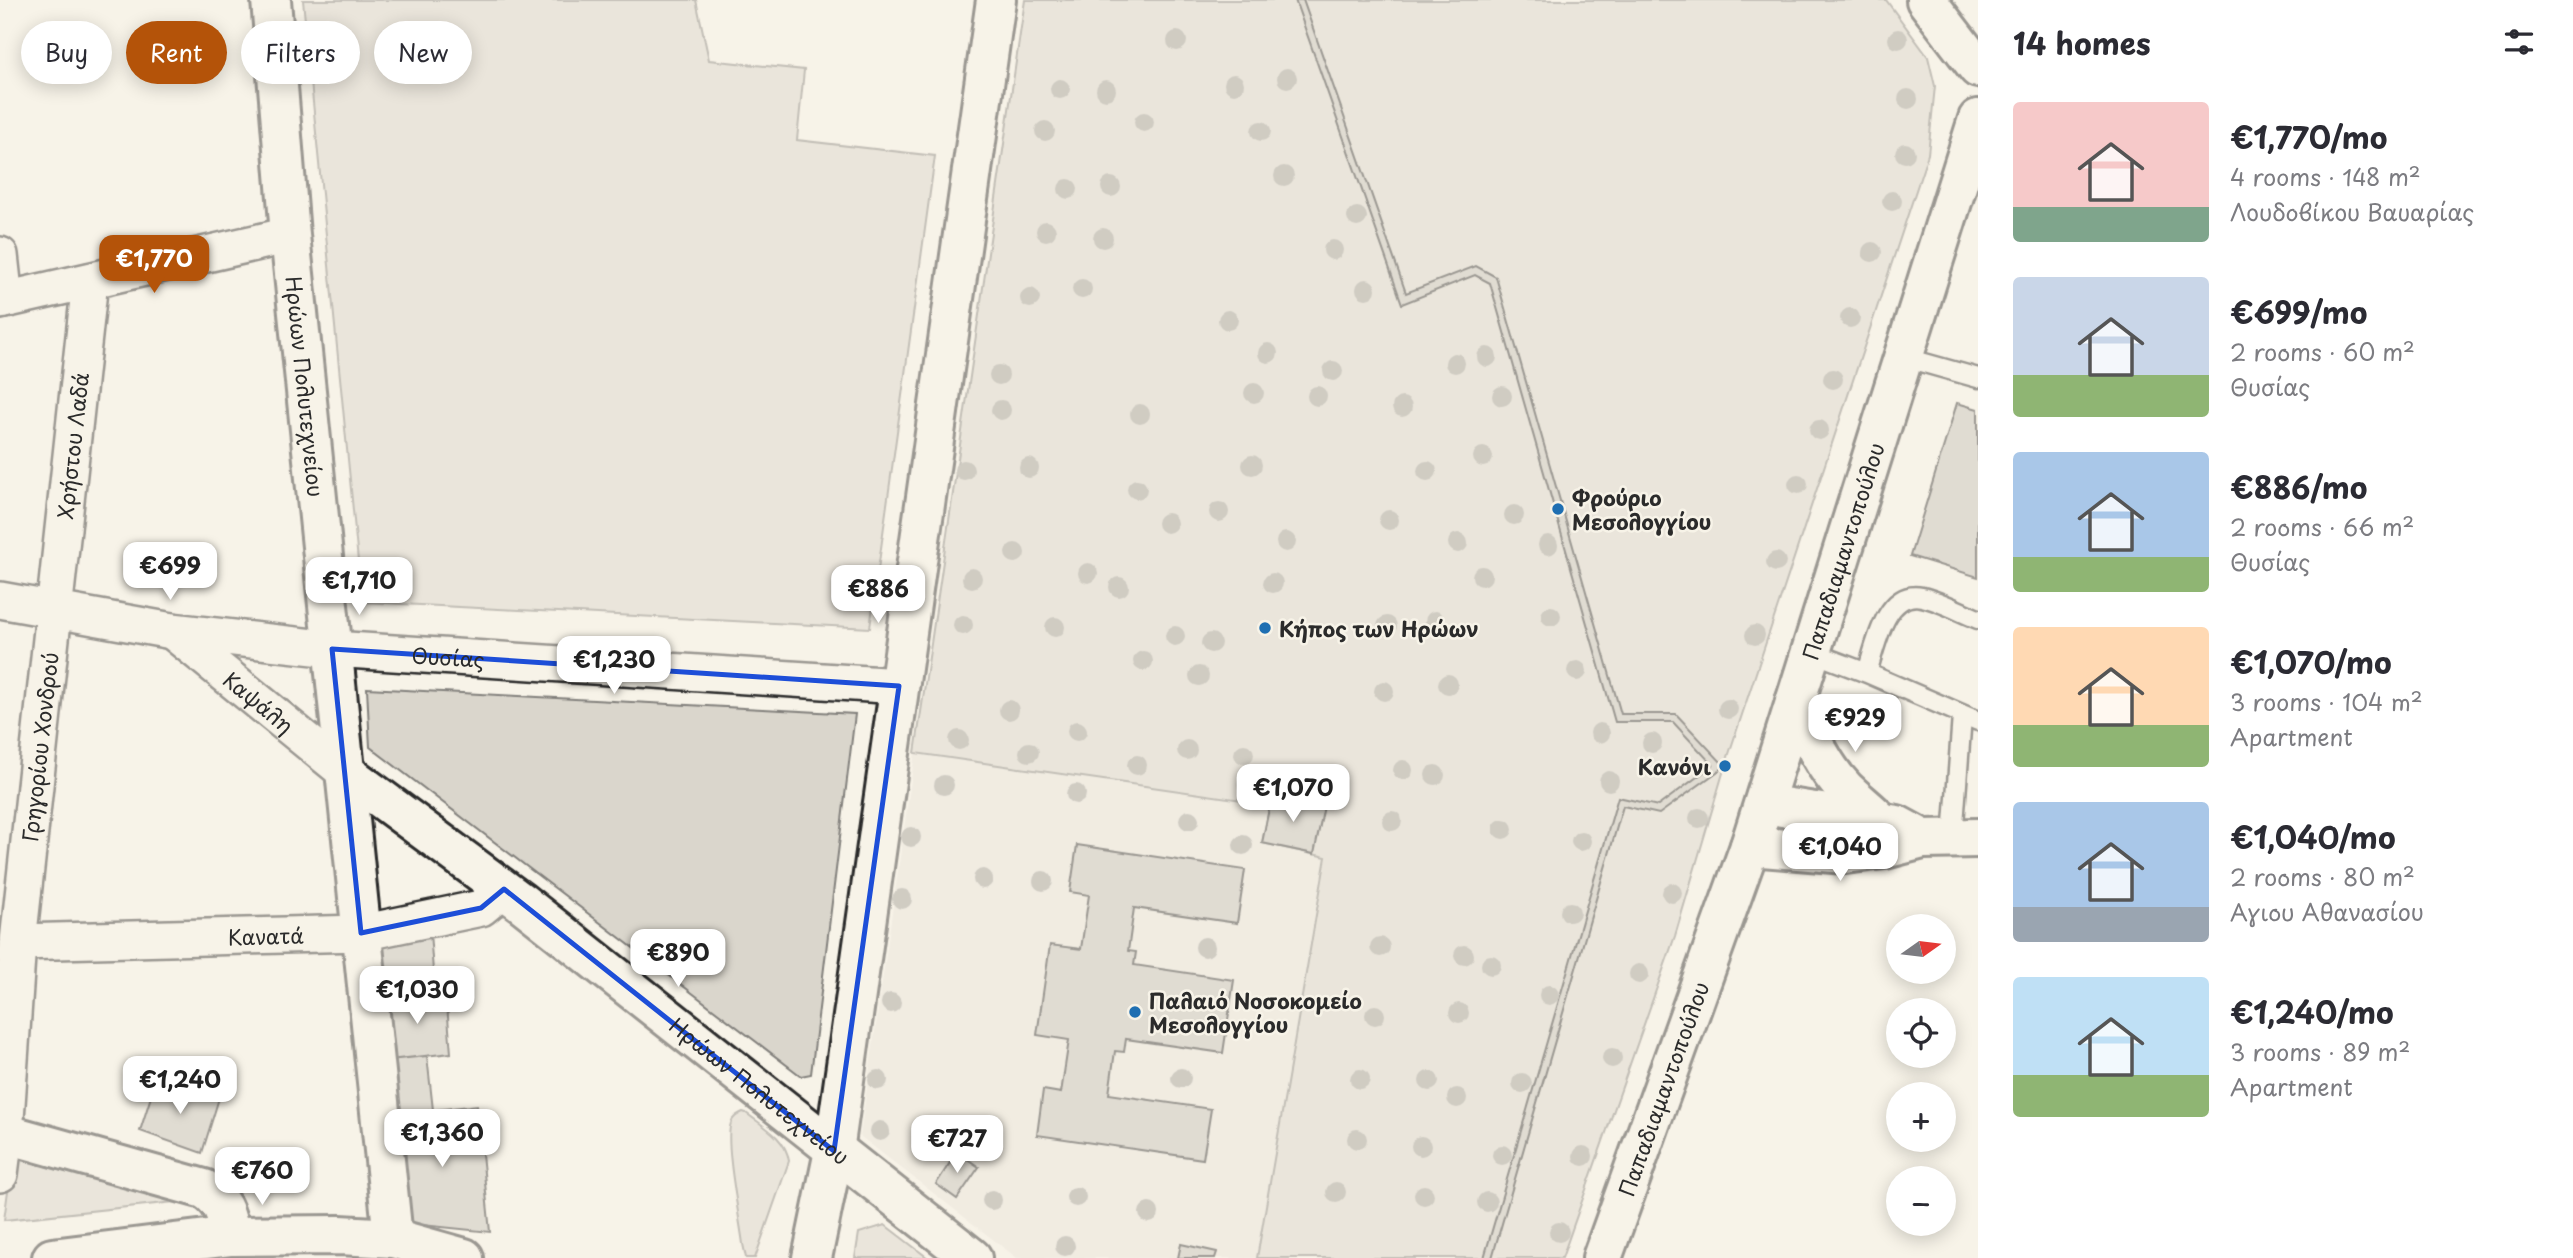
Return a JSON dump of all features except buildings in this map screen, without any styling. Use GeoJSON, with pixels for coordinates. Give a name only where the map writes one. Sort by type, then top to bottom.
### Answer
{"type":"FeatureCollection","features":[{"type":"Feature","properties":{"kind":"street","name":"Ηρώων Πολυτεχνείου"},"geometry":{"type":"LineString","coordinates":[[271,0],[290,234],[393,1248]]}},
{"type":"Feature","properties":{"kind":"street"},"geometry":{"type":"LineString","coordinates":[[812,1258],[834,1151],[996,0]]}},
{"type":"Feature","properties":{"kind":"street"},"geometry":{"type":"LineString","coordinates":[[1926,0],[1978,68]]}},
{"type":"Feature","properties":{"kind":"street","name":"Παπαδιαμαντοπούλου"},"geometry":{"type":"LineString","coordinates":[[1602,1258],[1764,804],[1978,119]]}},
{"type":"Feature","properties":{"kind":"street"},"geometry":{"type":"LineString","coordinates":[[0,256],[2,300],[290,234]]}},
{"type":"Feature","properties":{"kind":"street","name":"Χρήστου Λαδά"},"geometry":{"type":"LineString","coordinates":[[55,611],[90,281]]}},
{"type":"Feature","properties":{"kind":"street","name":"Θυσίας"},"geometry":{"type":"LineString","coordinates":[[0,600],[172,631],[332,649],[899,687]]}},
{"type":"Feature","properties":{"kind":"street","name":"Γρηγορίου Χονδρού"},"geometry":{"type":"LineString","coordinates":[[0,1174],[18,942],[55,611]]}},
{"type":"Feature","properties":{"kind":"street","name":"Καψάλη"},"geometry":{"type":"LineString","coordinates":[[172,631],[345,772]]}},
{"type":"Feature","properties":{"kind":"street"},"geometry":{"type":"LineString","coordinates":[[1796,702],[1815,748],[1826,764],[1844,787],[1882,823]]}},
{"type":"Feature","properties":{"kind":"street","name":"Ηρώων Πολυτεχνείου"},"geometry":{"type":"LineString","coordinates":[[345,772],[504,890],[972,1258]]}},
{"type":"Feature","properties":{"kind":"street"},"geometry":{"type":"LineString","coordinates":[[1764,804],[1897,825],[1951,838]]}},
{"type":"Feature","properties":{"kind":"street"},"geometry":{"type":"LineString","coordinates":[[1750,846],[1845,854],[1951,838]]}},
{"type":"Feature","properties":{"kind":"street","name":"Κανατά"},"geometry":{"type":"LineString","coordinates":[[18,942],[361,933],[481,908],[504,890]]}},
{"type":"Feature","properties":{"kind":"street"},"geometry":{"type":"LineString","coordinates":[[3,1133],[204,1189],[223,1205],[231,1236]]}},
{"type":"Feature","properties":{"kind":"street"},"geometry":{"type":"LineString","coordinates":[[74,1257],[231,1236],[340,1235],[393,1248],[464,1258]]}},
{"type":"Feature","properties":{"kind":"lane"},"geometry":{"type":"LineString","coordinates":[[1903,357],[1978,378]]}},
{"type":"Feature","properties":{"kind":"lane"},"geometry":{"type":"LineString","coordinates":[[1867,673],[1887,615],[1896,602],[1909,597],[1921,597],[1978,619]]}},
{"type":"Feature","properties":{"kind":"lane"},"geometry":{"type":"LineString","coordinates":[[1811,653],[1867,673],[1970,719],[1951,838]]}},
{"type":"Feature","properties":{"kind":"highlighted area"},"geometry":{"type":"Polygon","coordinates":[[[332,649],[899,686],[834,1151],[504,889],[481,908],[361,933],[332,649]]]}},
{"type":"Feature","properties":{"kind":"shaded area"},"geometry":{"type":"Polygon","coordinates":[[[303,0],[696,0],[709,60],[804,70],[797,140],[935,156],[870,628],[362,602],[311,84],[360,84],[360,21],[305,21],[303,0]]]}},
{"type":"Feature","properties":{"kind":"shaded area","name":"Κήπος των Ηρώων"},"geometry":{"type":"Polygon","coordinates":[[[1025,0],[1886,0],[1928,57],[1935,86],[1928,154],[1725,766],[1675,936],[1562,1258],[1257,1258],[1326,857],[1262,843],[1270,804],[915,753],[1025,0]]]}},
{"type":"Feature","properties":{"kind":"shaded area"},"geometry":{"type":"Polygon","coordinates":[[[367,688],[855,714],[811,1074],[801,1076],[370,747],[367,688]]]}},
{"type":"Feature","properties":{"kind":"shaded area"},"geometry":{"type":"Polygon","coordinates":[[[915,753],[1270,804],[1326,856],[1257,1258],[1017,1258],[860,1136],[915,753]]]}},
{"type":"Feature","properties":{"kind":"shaded area"},"geometry":{"type":"Polygon","coordinates":[[[743,1112],[779,1139],[789,1161],[755,1258],[746,1258],[730,1146],[731,1123],[743,1112]]]}},
{"type":"Feature","properties":{"kind":"shaded area"},"geometry":{"type":"Polygon","coordinates":[[[13,1154],[173,1196],[174,1202],[4,1220],[13,1154]]]}},
{"type":"Feature","properties":{"kind":"shaded area"},"geometry":{"type":"Polygon","coordinates":[[[885,1225],[928,1258],[855,1258],[859,1233],[885,1225]]]}},
{"type":"Feature","properties":{"kind":"place","name":"Φρούριο Μεσολογγίου"},"geometry":{"type":"Point","coordinates":[1558,509]}},
{"type":"Feature","properties":{"kind":"place","name":"Κήπος των Ηρώων"},"geometry":{"type":"Point","coordinates":[1265,628]}},
{"type":"Feature","properties":{"kind":"place","name":"Κανόνι"},"geometry":{"type":"Point","coordinates":[1725,766]}},
{"type":"Feature","properties":{"kind":"place","name":"Παλαιό Νοσοκομείο Μεσολογγίου"},"geometry":{"type":"Point","coordinates":[1135,1012]}}]}
